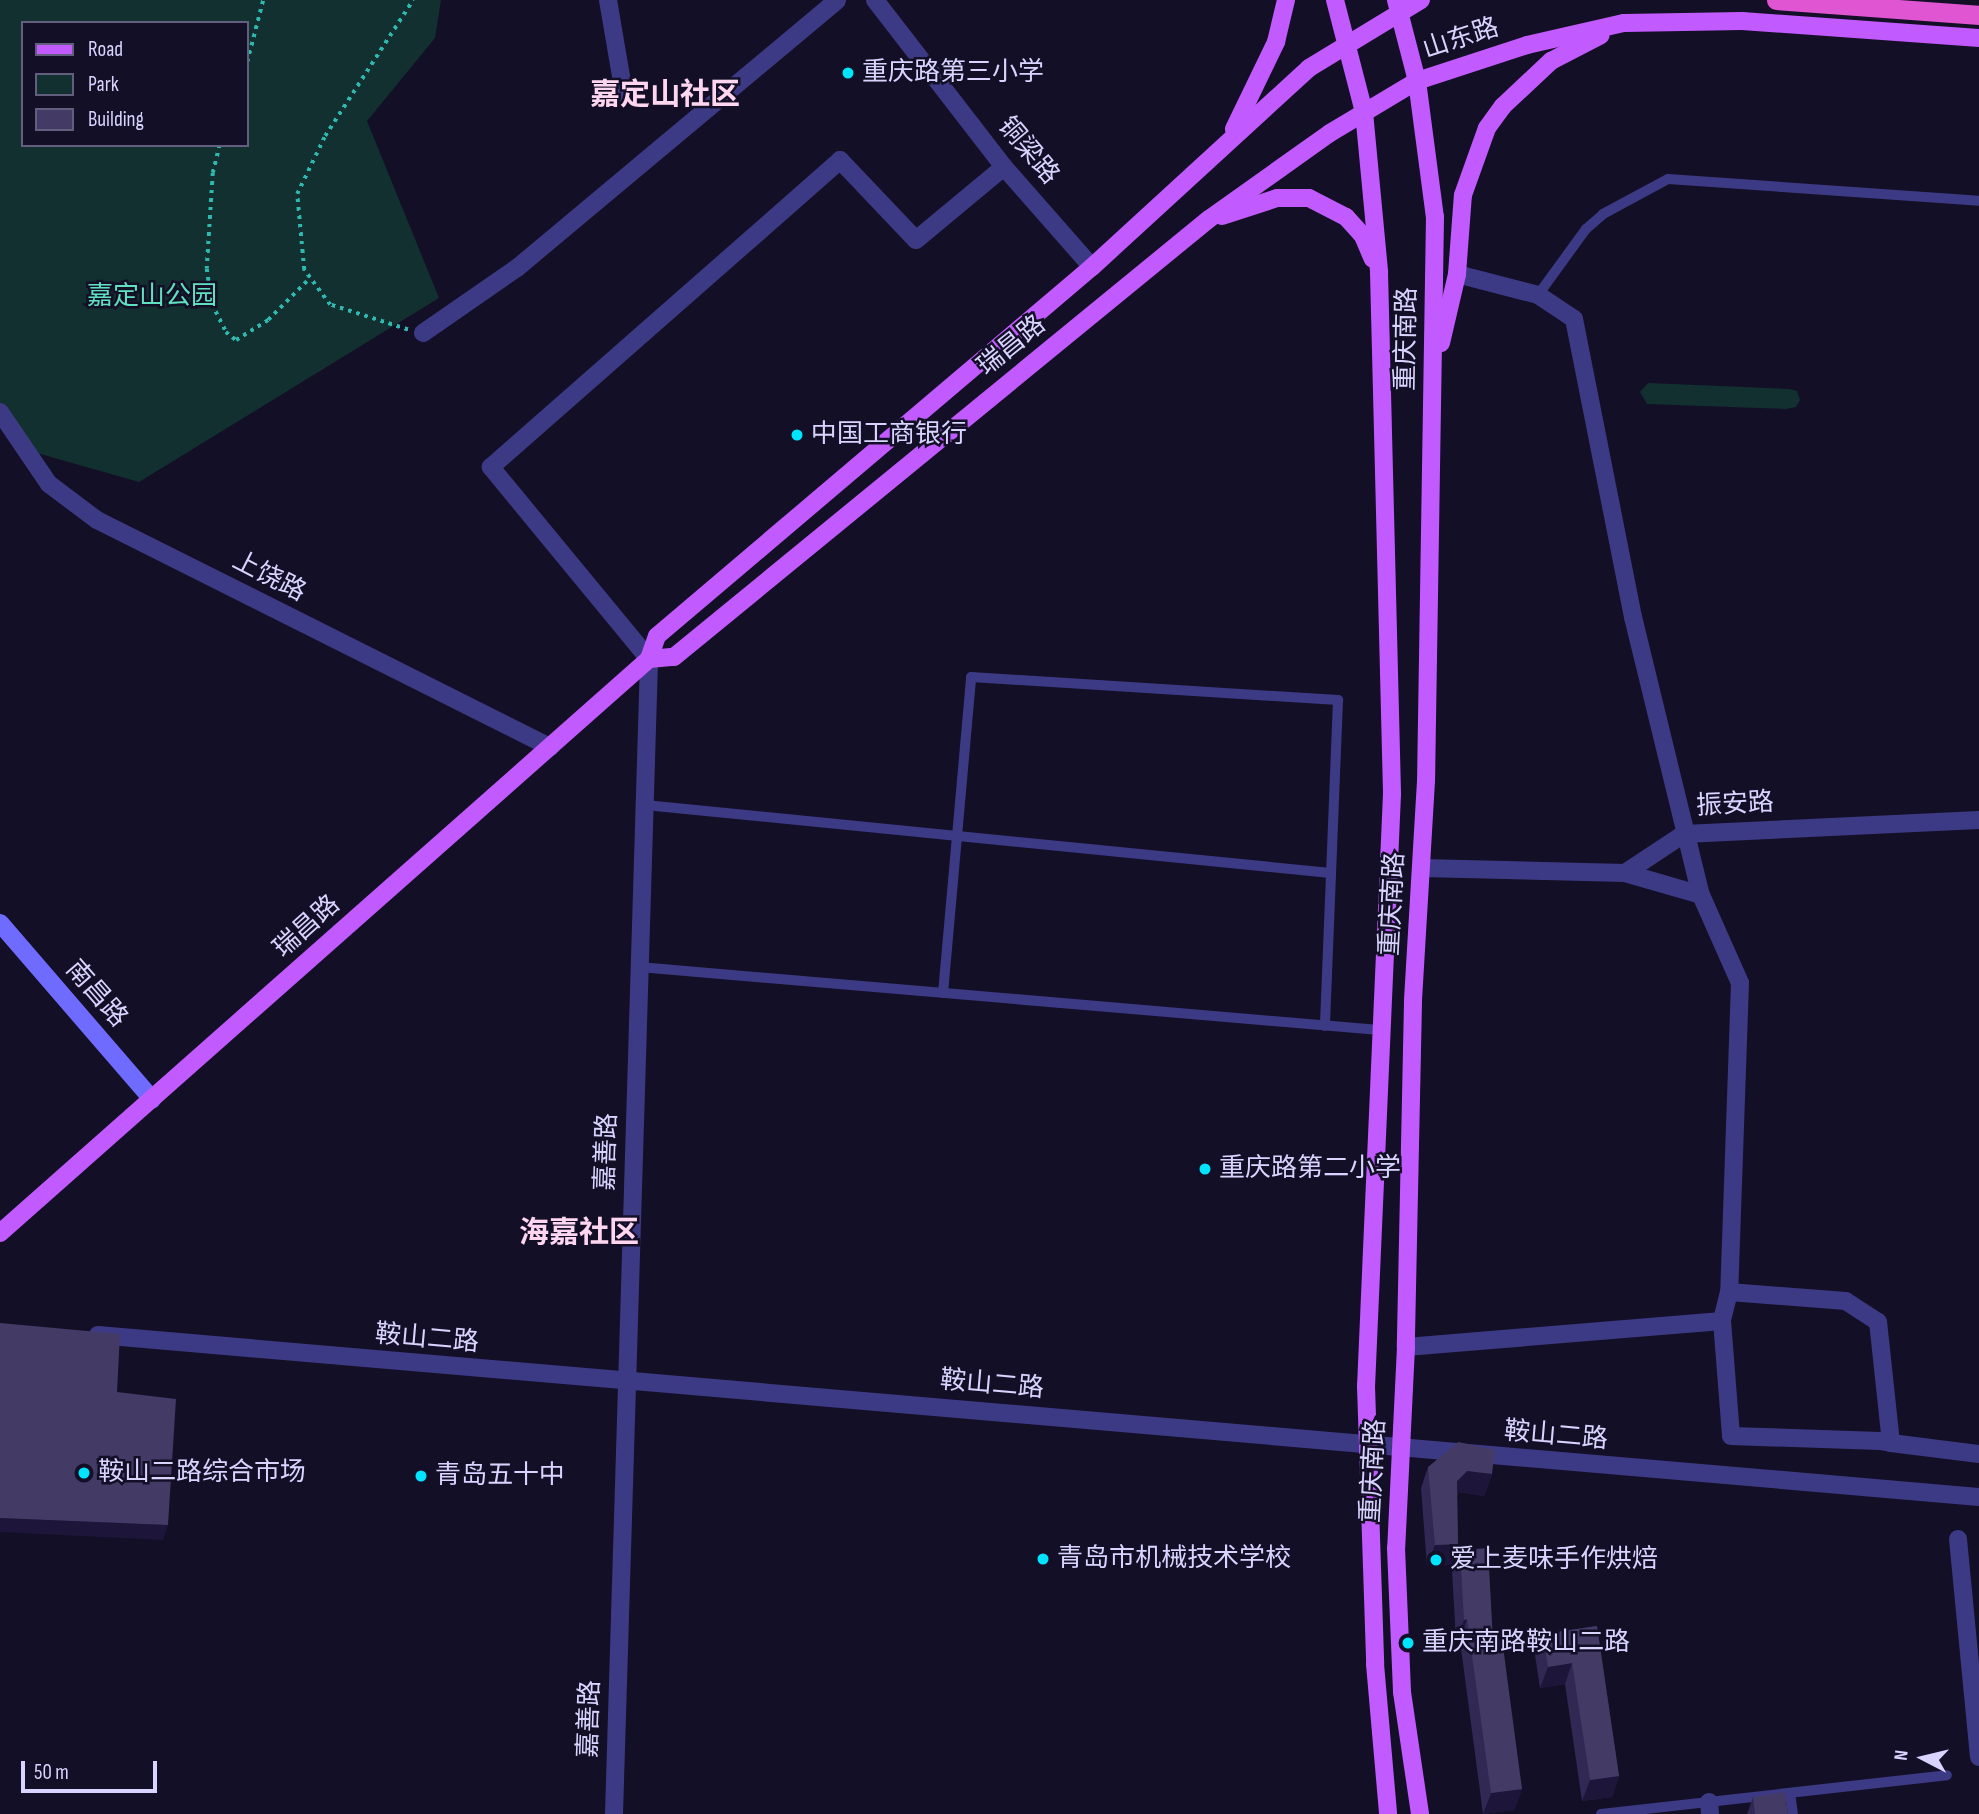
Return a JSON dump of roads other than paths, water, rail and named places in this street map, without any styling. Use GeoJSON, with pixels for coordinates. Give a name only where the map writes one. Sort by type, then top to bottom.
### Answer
{"type":"FeatureCollection","features":[{"type":"Feature","properties":{"kind":"highway"},"geometry":{"type":"LineString","coordinates":[[1776,0],[1979,15]]}},
{"type":"Feature","properties":{"kind":"main road"},"geometry":{"type":"LineString","coordinates":[[1230,139],[1265,70],[1286,0]]}},
{"type":"Feature","properties":{"kind":"main road","name":"重庆南路"},"geometry":{"type":"LineString","coordinates":[[1335,0],[1364,112],[1379,272],[1392,794],[1379,1030],[1368,1446],[1375,1664],[1388,1814]]}},
{"type":"Feature","properties":{"kind":"main road","name":"山东路"},"geometry":{"type":"LineString","coordinates":[[1348,44],[1398,5],[1421,0]]}},
{"type":"Feature","properties":{"kind":"main road","name":"重庆南路"},"geometry":{"type":"LineString","coordinates":[[1398,5],[1417,81],[1435,217],[1421,868],[1406,1347],[1396,1548],[1402,1692],[1420,1814]]}},
{"type":"Feature","properties":{"kind":"main road","name":"山东路"},"geometry":{"type":"LineString","coordinates":[[1417,81],[1527,45],[1624,23],[1742,20],[1979,38]]}},
{"type":"Feature","properties":{"kind":"main road"},"geometry":{"type":"LineString","coordinates":[[1433,377],[1457,274],[1463,195],[1487,128],[1503,106],[1551,61],[1624,23]]}},
{"type":"Feature","properties":{"kind":"main road","name":"瑞昌路"},"geometry":{"type":"LineString","coordinates":[[0,1233],[649,659],[657,636],[1093,267],[1309,68],[1348,44]]}},
{"type":"Feature","properties":{"kind":"main road","name":"瑞昌路"},"geometry":{"type":"LineString","coordinates":[[649,659],[674,657],[1209,219],[1364,112],[1417,81]]}},
{"type":"Feature","properties":{"kind":"main road"},"geometry":{"type":"LineString","coordinates":[[1209,219],[1277,198],[1309,198],[1346,217],[1363,236],[1379,272]]}},
{"type":"Feature","properties":{"kind":"main road","name":"南昌路"},"geometry":{"type":"LineString","coordinates":[[0,923],[152,1099]]}},
{"type":"Feature","properties":{"kind":"street"},"geometry":{"type":"LineString","coordinates":[[608,0],[624,94]]}},
{"type":"Feature","properties":{"kind":"street"},"geometry":{"type":"LineString","coordinates":[[423,333],[517,268],[836,0]]}},
{"type":"Feature","properties":{"kind":"street","name":"铜梁路"},"geometry":{"type":"LineString","coordinates":[[875,0],[1004,167],[1093,267]]}},
{"type":"Feature","properties":{"kind":"street"},"geometry":{"type":"LineString","coordinates":[[649,659],[491,467],[840,160],[916,240],[1004,167]]}},
{"type":"Feature","properties":{"kind":"street"},"geometry":{"type":"LineString","coordinates":[[1457,274],[1538,295],[1574,319],[1633,617],[1684,834],[1701,895],[1740,983],[1728,1293],[1722,1321],[1731,1436],[1891,1443],[1979,1454]]}},
{"type":"Feature","properties":{"kind":"street","name":"上饶路"},"geometry":{"type":"LineString","coordinates":[[0,412],[49,484],[97,520],[550,747]]}},
{"type":"Feature","properties":{"kind":"street","name":"嘉善路"},"geometry":{"type":"LineString","coordinates":[[614,1814],[649,659]]}},
{"type":"Feature","properties":{"kind":"street","name":"振安路"},"geometry":{"type":"LineString","coordinates":[[1625,873],[1684,834],[1979,820]]}},
{"type":"Feature","properties":{"kind":"street"},"geometry":{"type":"LineString","coordinates":[[1421,868],[1625,873],[1701,895]]}},
{"type":"Feature","properties":{"kind":"street"},"geometry":{"type":"LineString","coordinates":[[1728,1293],[1846,1301],[1878,1322],[1891,1443]]}},
{"type":"Feature","properties":{"kind":"street"},"geometry":{"type":"LineString","coordinates":[[1406,1347],[1722,1321]]}},
{"type":"Feature","properties":{"kind":"street","name":"鞍山二路"},"geometry":{"type":"LineString","coordinates":[[82,1334],[463,1369],[627,1378],[1401,1449],[1979,1497]]}},
{"type":"Feature","properties":{"kind":"street"},"geometry":{"type":"LineString","coordinates":[[1958,1539],[1979,1757]]}},
{"type":"Feature","properties":{"kind":"lane"},"geometry":{"type":"LineString","coordinates":[[1538,295],[1586,229],[1603,214],[1668,179],[1979,201]]}},
{"type":"Feature","properties":{"kind":"lane"},"geometry":{"type":"LineString","coordinates":[[943,993],[971,677],[1338,699],[1325,1026]]}},
{"type":"Feature","properties":{"kind":"lane"},"geometry":{"type":"LineString","coordinates":[[645,805],[1331,873]]}},
{"type":"Feature","properties":{"kind":"lane"},"geometry":{"type":"LineString","coordinates":[[639,967],[1379,1030]]}},
{"type":"Feature","properties":{"kind":"lane"},"geometry":{"type":"LineString","coordinates":[[1601,1814],[1709,1808],[1790,1793],[1947,1774]]}},
{"type":"Feature","properties":{"kind":"lane"},"geometry":{"type":"LineString","coordinates":[[1790,1793],[1793,1814]]}},
{"type":"Feature","properties":{"kind":"place","name":"重庆路第三小学"},"geometry":{"type":"Point","coordinates":[848,73]}},
{"type":"Feature","properties":{"kind":"place","name":"中国工商银行"},"geometry":{"type":"Point","coordinates":[797,435]}},
{"type":"Feature","properties":{"kind":"place","name":"重庆路第二小学"},"geometry":{"type":"Point","coordinates":[1205,1169]}},
{"type":"Feature","properties":{"kind":"place","name":"鞍山二路综合市场"},"geometry":{"type":"Point","coordinates":[84,1473]}},
{"type":"Feature","properties":{"kind":"place","name":"青岛五十中"},"geometry":{"type":"Point","coordinates":[421,1476]}},
{"type":"Feature","properties":{"kind":"place","name":"青岛市机械技术学校"},"geometry":{"type":"Point","coordinates":[1043,1559]}},
{"type":"Feature","properties":{"kind":"place","name":"爱上麦味手作烘焙"},"geometry":{"type":"Point","coordinates":[1436,1560]}},
{"type":"Feature","properties":{"kind":"place","name":"重庆南路鞍山二路"},"geometry":{"type":"Point","coordinates":[1408,1643]}},
{"type":"Feature","properties":{"kind":"district","name":"嘉定山社区"},"geometry":{"type":"Point","coordinates":[665,95]}},
{"type":"Feature","properties":{"kind":"district","name":"海嘉社区"},"geometry":{"type":"Point","coordinates":[579,1233]}},
{"type":"Feature","properties":{"kind":"park label","name":"嘉定山公园"},"geometry":{"type":"Point","coordinates":[152,297]}}]}
